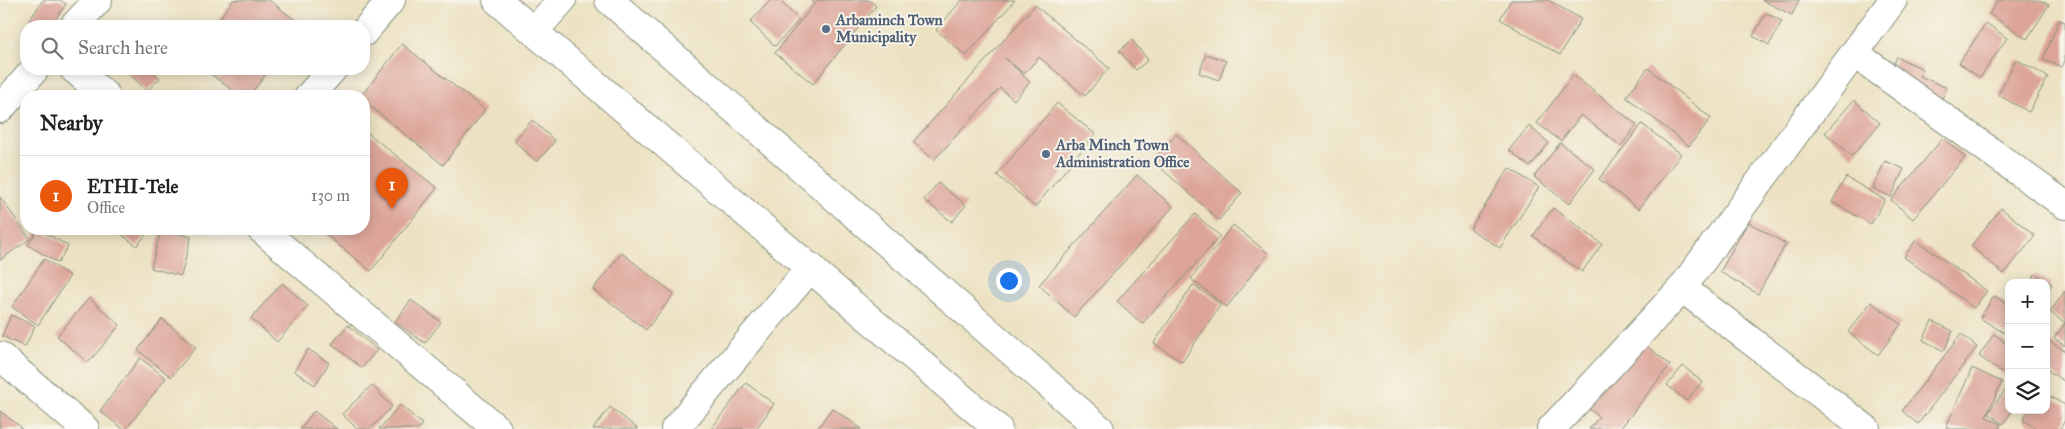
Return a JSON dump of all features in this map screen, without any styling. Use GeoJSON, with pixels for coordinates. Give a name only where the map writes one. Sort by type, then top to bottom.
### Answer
{"type":"FeatureCollection","features":[{"type":"Feature","properties":{"kind":"main road"},"geometry":{"type":"LineString","coordinates":[[80,20],[98,0]]}},
{"type":"Feature","properties":{"kind":"main road"},"geometry":{"type":"LineString","coordinates":[[370,25],[391,0]]}},
{"type":"Feature","properties":{"kind":"main road"},"geometry":{"type":"LineString","coordinates":[[498,0],[998,429]]}},
{"type":"Feature","properties":{"kind":"main road"},"geometry":{"type":"LineString","coordinates":[[534,31],[562,0]]}},
{"type":"Feature","properties":{"kind":"main road"},"geometry":{"type":"LineString","coordinates":[[609,0],[1100,429]]}},
{"type":"Feature","properties":{"kind":"main road"},"geometry":{"type":"LineString","coordinates":[[1551,429],[1682,288],[1893,0]]}},
{"type":"Feature","properties":{"kind":"main road"},"geometry":{"type":"LineString","coordinates":[[1854,54],[2065,205]]}},
{"type":"Feature","properties":{"kind":"main road"},"geometry":{"type":"LineString","coordinates":[[0,109],[31,75]]}},
{"type":"Feature","properties":{"kind":"main road"},"geometry":{"type":"LineString","coordinates":[[81,75],[99,90]]}},
{"type":"Feature","properties":{"kind":"main road"},"geometry":{"type":"LineString","coordinates":[[314,90],[328,75]]}},
{"type":"Feature","properties":{"kind":"main road"},"geometry":{"type":"LineString","coordinates":[[268,235],[497,429]]}},
{"type":"Feature","properties":{"kind":"main road"},"geometry":{"type":"LineString","coordinates":[[675,429],[811,267]]}},
{"type":"Feature","properties":{"kind":"main road"},"geometry":{"type":"LineString","coordinates":[[1682,288],[1866,429]]}},
{"type":"Feature","properties":{"kind":"main road"},"geometry":{"type":"LineString","coordinates":[[0,356],[85,429]]}},
{"type":"Feature","properties":{"kind":"building"},"geometry":{"type":"Polygon","coordinates":[[[43,0],[60,0],[66,4],[55,20],[30,20],[43,0]]]}},
{"type":"Feature","properties":{"kind":"building"},"geometry":{"type":"Polygon","coordinates":[[[233,0],[269,0],[295,20],[218,20],[233,0]]]}},
{"type":"Feature","properties":{"kind":"building"},"geometry":{"type":"Polygon","coordinates":[[[771,0],[779,0],[799,20],[775,46],[750,22],[771,0]]]}},
{"type":"Feature","properties":{"kind":"building","name":"Arbaminch Town Municipality"},"geometry":{"type":"Polygon","coordinates":[[[811,0],[869,0],[876,6],[813,84],[775,53],[815,3],[811,0]]]}},
{"type":"Feature","properties":{"kind":"building"},"geometry":{"type":"Polygon","coordinates":[[[962,0],[1015,0],[966,56],[936,30],[962,0]]]}},
{"type":"Feature","properties":{"kind":"building"},"geometry":{"type":"Polygon","coordinates":[[[1511,0],[1548,0],[1581,19],[1560,55],[1500,19],[1511,0]]]}},
{"type":"Feature","properties":{"kind":"building"},"geometry":{"type":"Polygon","coordinates":[[[1762,0],[1799,0],[1792,15],[1762,0]]]}},
{"type":"Feature","properties":{"kind":"building"},"geometry":{"type":"Polygon","coordinates":[[[1998,0],[2040,0],[2049,5],[2027,39],[1989,14],[1998,0]]]}},
{"type":"Feature","properties":{"kind":"building"},"geometry":{"type":"Polygon","coordinates":[[[1035,5],[1109,68],[1085,96],[1039,57],[1024,74],[1005,58],[1030,82],[1014,100],[1000,88],[934,160],[913,142],[1035,5]]]}},
{"type":"Feature","properties":{"kind":"building"},"geometry":{"type":"Polygon","coordinates":[[[1766,13],[1782,21],[1769,45],[1753,36],[1766,13]]]}},
{"type":"Feature","properties":{"kind":"building"},"geometry":{"type":"Polygon","coordinates":[[[2059,20],[2065,22],[2065,61],[2062,67],[2043,60],[2059,20]]]}},
{"type":"Feature","properties":{"kind":"building"},"geometry":{"type":"Polygon","coordinates":[[[1986,23],[2007,38],[1980,78],[1959,63],[1986,23]]]}},
{"type":"Feature","properties":{"kind":"building"},"geometry":{"type":"Polygon","coordinates":[[[1132,40],[1148,60],[1136,70],[1119,51],[1132,40]]]}},
{"type":"Feature","properties":{"kind":"building"},"geometry":{"type":"Polygon","coordinates":[[[402,44],[485,110],[443,165],[370,106],[370,90],[366,90],[402,44]]]}},
{"type":"Feature","properties":{"kind":"building"},"geometry":{"type":"Polygon","coordinates":[[[1206,54],[1226,61],[1219,80],[1199,73],[1206,54]]]}},
{"type":"Feature","properties":{"kind":"building"},"geometry":{"type":"Polygon","coordinates":[[[1897,57],[1923,69],[1920,76],[1947,88],[1938,107],[1884,83],[1897,57]]]}},
{"type":"Feature","properties":{"kind":"building"},"geometry":{"type":"Polygon","coordinates":[[[2016,59],[2048,77],[2029,112],[1998,95],[2016,59]]]}},
{"type":"Feature","properties":{"kind":"building"},"geometry":{"type":"Polygon","coordinates":[[[1648,68],[1711,118],[1689,146],[1626,97],[1648,68]]]}},
{"type":"Feature","properties":{"kind":"building"},"geometry":{"type":"Polygon","coordinates":[[[130,75],[157,75],[160,78],[146,90],[130,75]]]}},
{"type":"Feature","properties":{"kind":"building"},"geometry":{"type":"Polygon","coordinates":[[[212,75],[265,75],[254,90],[232,90],[212,75]]]}},
{"type":"Feature","properties":{"kind":"building"},"geometry":{"type":"Polygon","coordinates":[[[1573,75],[1637,125],[1621,146],[1581,115],[1561,141],[1537,123],[1573,75]]]}},
{"type":"Feature","properties":{"kind":"building"},"geometry":{"type":"Polygon","coordinates":[[[1854,100],[1880,123],[1852,156],[1825,133],[1854,100]]]}},
{"type":"Feature","properties":{"kind":"building","name":"Arba Minch Town Administration Office"},"geometry":{"type":"Polygon","coordinates":[[[1057,103],[1095,134],[1035,207],[997,175],[1057,103]]]}},
{"type":"Feature","properties":{"kind":"building"},"geometry":{"type":"Polygon","coordinates":[[[532,120],[555,141],[537,162],[514,141],[532,120]]]}},
{"type":"Feature","properties":{"kind":"building"},"geometry":{"type":"Polygon","coordinates":[[[1642,124],[1681,154],[1639,209],[1599,179],[1642,124]]]}},
{"type":"Feature","properties":{"kind":"building"},"geometry":{"type":"Polygon","coordinates":[[[1529,126],[1549,143],[1530,167],[1509,150],[1529,126]]]}},
{"type":"Feature","properties":{"kind":"building"},"geometry":{"type":"Polygon","coordinates":[[[1176,134],[1242,193],[1219,220],[1153,161],[1176,134]]]}},
{"type":"Feature","properties":{"kind":"building"},"geometry":{"type":"Polygon","coordinates":[[[370,135],[437,188],[371,271],[326,235],[370,235],[370,135]]]}},
{"type":"Feature","properties":{"kind":"building"},"geometry":{"type":"Polygon","coordinates":[[[1943,138],[1965,157],[1913,219],[1891,200],[1943,138]]]}},
{"type":"Feature","properties":{"kind":"building"},"geometry":{"type":"Polygon","coordinates":[[[1560,143],[1595,169],[1569,204],[1534,177],[1560,143]]]}},
{"type":"Feature","properties":{"kind":"building"},"geometry":{"type":"Polygon","coordinates":[[[1885,161],[1904,169],[1891,197],[1873,188],[1885,161]]]}},
{"type":"Feature","properties":{"kind":"building"},"geometry":{"type":"Polygon","coordinates":[[[1509,168],[1539,187],[1500,248],[1470,229],[1509,168]]]}},
{"type":"Feature","properties":{"kind":"building"},"geometry":{"type":"Polygon","coordinates":[[[1137,175],[1173,207],[1074,317],[1039,285],[1137,175]]]}},
{"type":"Feature","properties":{"kind":"building"},"geometry":{"type":"Polygon","coordinates":[[[1846,177],[1885,200],[1871,224],[1832,202],[1846,177]]]}},
{"type":"Feature","properties":{"kind":"building"},"geometry":{"type":"Polygon","coordinates":[[[938,183],[966,205],[952,222],[924,200],[938,183]]]}},
{"type":"Feature","properties":{"kind":"building"},"geometry":{"type":"Polygon","coordinates":[[[0,197],[20,225],[20,235],[27,235],[30,239],[0,260],[0,197]]]}},
{"type":"Feature","properties":{"kind":"building"},"geometry":{"type":"Polygon","coordinates":[[[1553,208],[1602,244],[1582,272],[1533,236],[1553,208]]]}},
{"type":"Feature","properties":{"kind":"building"},"geometry":{"type":"Polygon","coordinates":[[[2001,208],[2035,236],[2004,274],[1971,246],[2001,208]]]}},
{"type":"Feature","properties":{"kind":"building"},"geometry":{"type":"Polygon","coordinates":[[[1195,214],[1220,236],[1142,324],[1117,301],[1195,214]]]}},
{"type":"Feature","properties":{"kind":"building"},"geometry":{"type":"Polygon","coordinates":[[[1748,222],[1786,244],[1758,294],[1720,272],[1748,222]]]}},
{"type":"Feature","properties":{"kind":"building"},"geometry":{"type":"Polygon","coordinates":[[[1233,225],[1268,253],[1227,307],[1191,279],[1233,225]]]}},
{"type":"Feature","properties":{"kind":"building"},"geometry":{"type":"Polygon","coordinates":[[[34,235],[49,235],[68,246],[58,263],[28,245],[34,235]]]}},
{"type":"Feature","properties":{"kind":"building"},"geometry":{"type":"Polygon","coordinates":[[[122,235],[145,235],[137,246],[122,235]]]}},
{"type":"Feature","properties":{"kind":"building"},"geometry":{"type":"Polygon","coordinates":[[[159,235],[184,235],[191,237],[181,276],[151,268],[159,235]]]}},
{"type":"Feature","properties":{"kind":"building"},"geometry":{"type":"Polygon","coordinates":[[[1916,240],[1987,291],[1974,308],[1904,257],[1916,240]]]}},
{"type":"Feature","properties":{"kind":"building"},"geometry":{"type":"Polygon","coordinates":[[[622,253],[674,294],[646,330],[593,289],[622,253]]]}},
{"type":"Feature","properties":{"kind":"building"},"geometry":{"type":"Polygon","coordinates":[[[44,259],[70,276],[38,325],[12,307],[44,259]]]}},
{"type":"Feature","properties":{"kind":"building"},"geometry":{"type":"Polygon","coordinates":[[[2035,274],[2044,279],[2032,279],[2035,274]]]}},
{"type":"Feature","properties":{"kind":"building"},"geometry":{"type":"Polygon","coordinates":[[[282,283],[308,306],[277,342],[251,318],[282,283]]]}},
{"type":"Feature","properties":{"kind":"building"},"geometry":{"type":"Polygon","coordinates":[[[1193,285],[1221,304],[1182,362],[1154,343],[1193,285]]]}},
{"type":"Feature","properties":{"kind":"building"},"geometry":{"type":"Polygon","coordinates":[[[2065,291],[2065,323],[2050,312],[2065,291]]]}},
{"type":"Feature","properties":{"kind":"building"},"geometry":{"type":"Polygon","coordinates":[[[1994,296],[2005,303],[2005,334],[1980,318],[1994,296]]]}},
{"type":"Feature","properties":{"kind":"building"},"geometry":{"type":"Polygon","coordinates":[[[89,298],[120,325],[88,363],[57,336],[89,298]]]}},
{"type":"Feature","properties":{"kind":"building"},"geometry":{"type":"Polygon","coordinates":[[[411,300],[441,322],[425,343],[395,322],[411,300]]]}},
{"type":"Feature","properties":{"kind":"building"},"geometry":{"type":"Polygon","coordinates":[[[1871,302],[1901,324],[1878,355],[1848,332],[1871,302]]]}},
{"type":"Feature","properties":{"kind":"building"},"geometry":{"type":"Polygon","coordinates":[[[11,315],[35,326],[25,347],[2,336],[11,315]]]}},
{"type":"Feature","properties":{"kind":"building"},"geometry":{"type":"Polygon","coordinates":[[[162,319],[196,347],[171,377],[138,350],[162,319]]]}},
{"type":"Feature","properties":{"kind":"building"},"geometry":{"type":"Polygon","coordinates":[[[1932,321],[1953,331],[1944,351],[1923,340],[1932,321]]]}},
{"type":"Feature","properties":{"kind":"building"},"geometry":{"type":"Polygon","coordinates":[[[2065,323],[2065,346],[2054,338],[2065,323]]]}},
{"type":"Feature","properties":{"kind":"building"},"geometry":{"type":"Polygon","coordinates":[[[348,325],[377,350],[362,368],[332,344],[348,325]]]}},
{"type":"Feature","properties":{"kind":"building"},"geometry":{"type":"Polygon","coordinates":[[[1961,334],[1977,347],[1918,424],[1902,411],[1961,334]]]}},
{"type":"Feature","properties":{"kind":"building"},"geometry":{"type":"Polygon","coordinates":[[[1994,334],[2005,342],[2005,375],[1979,356],[1994,334]]]}},
{"type":"Feature","properties":{"kind":"building"},"geometry":{"type":"Polygon","coordinates":[[[1639,339],[1670,365],[1620,429],[1589,429],[1599,417],[1584,404],[1639,339]]]}},
{"type":"Feature","properties":{"kind":"building"},"geometry":{"type":"Polygon","coordinates":[[[2050,342],[2065,351],[2065,382],[2050,372],[2050,342]]]}},
{"type":"Feature","properties":{"kind":"building"},"geometry":{"type":"Polygon","coordinates":[[[308,349],[329,363],[315,385],[294,371],[308,349]]]}},
{"type":"Feature","properties":{"kind":"building"},"geometry":{"type":"Polygon","coordinates":[[[140,358],[166,378],[126,429],[123,429],[100,411],[140,358]]]}},
{"type":"Feature","properties":{"kind":"building"},"geometry":{"type":"Polygon","coordinates":[[[1683,366],[1702,382],[1686,401],[1667,385],[1683,366]]]}},
{"type":"Feature","properties":{"kind":"building"},"geometry":{"type":"Polygon","coordinates":[[[1972,368],[2002,382],[1986,417],[2001,424],[1999,429],[1950,429],[1946,427],[1972,368]]]}},
{"type":"Feature","properties":{"kind":"building"},"geometry":{"type":"Polygon","coordinates":[[[746,383],[774,404],[756,429],[711,429],[746,383]]]}},
{"type":"Feature","properties":{"kind":"building"},"geometry":{"type":"Polygon","coordinates":[[[372,385],[392,407],[370,429],[357,429],[342,414],[372,385]]]}},
{"type":"Feature","properties":{"kind":"building"},"geometry":{"type":"Polygon","coordinates":[[[2005,391],[2005,414],[2010,414],[2003,424],[1988,413],[2005,391]]]}},
{"type":"Feature","properties":{"kind":"building"},"geometry":{"type":"Polygon","coordinates":[[[2050,396],[2065,405],[2065,420],[2060,429],[2037,429],[2023,420],[2026,414],[2050,414],[2050,396]]]}},
{"type":"Feature","properties":{"kind":"building"},"geometry":{"type":"Polygon","coordinates":[[[400,405],[422,424],[418,429],[379,429],[400,405]]]}},
{"type":"Feature","properties":{"kind":"building"},"geometry":{"type":"Polygon","coordinates":[[[610,407],[638,429],[593,429],[610,407]]]}},
{"type":"Feature","properties":{"kind":"building"},"geometry":{"type":"Polygon","coordinates":[[[832,408],[862,429],[817,429],[832,408]]]}},
{"type":"Feature","properties":{"kind":"building"},"geometry":{"type":"Polygon","coordinates":[[[0,411],[22,428],[0,429],[0,411]]]}},
{"type":"Feature","properties":{"kind":"building"},"geometry":{"type":"Polygon","coordinates":[[[314,411],[337,429],[300,429],[314,411]]]}},
{"type":"Feature","properties":{"kind":"place","name":"Arbaminch Town Municipality"},"geometry":{"type":"Point","coordinates":[826,29]}},
{"type":"Feature","properties":{"kind":"place","name":"Arba Minch Town Administration Office"},"geometry":{"type":"Point","coordinates":[1046,154]}},
{"type":"Feature","properties":{"kind":"place","name":"ETHI-Tele"},"geometry":{"type":"Point","coordinates":[392,209]}}]}
